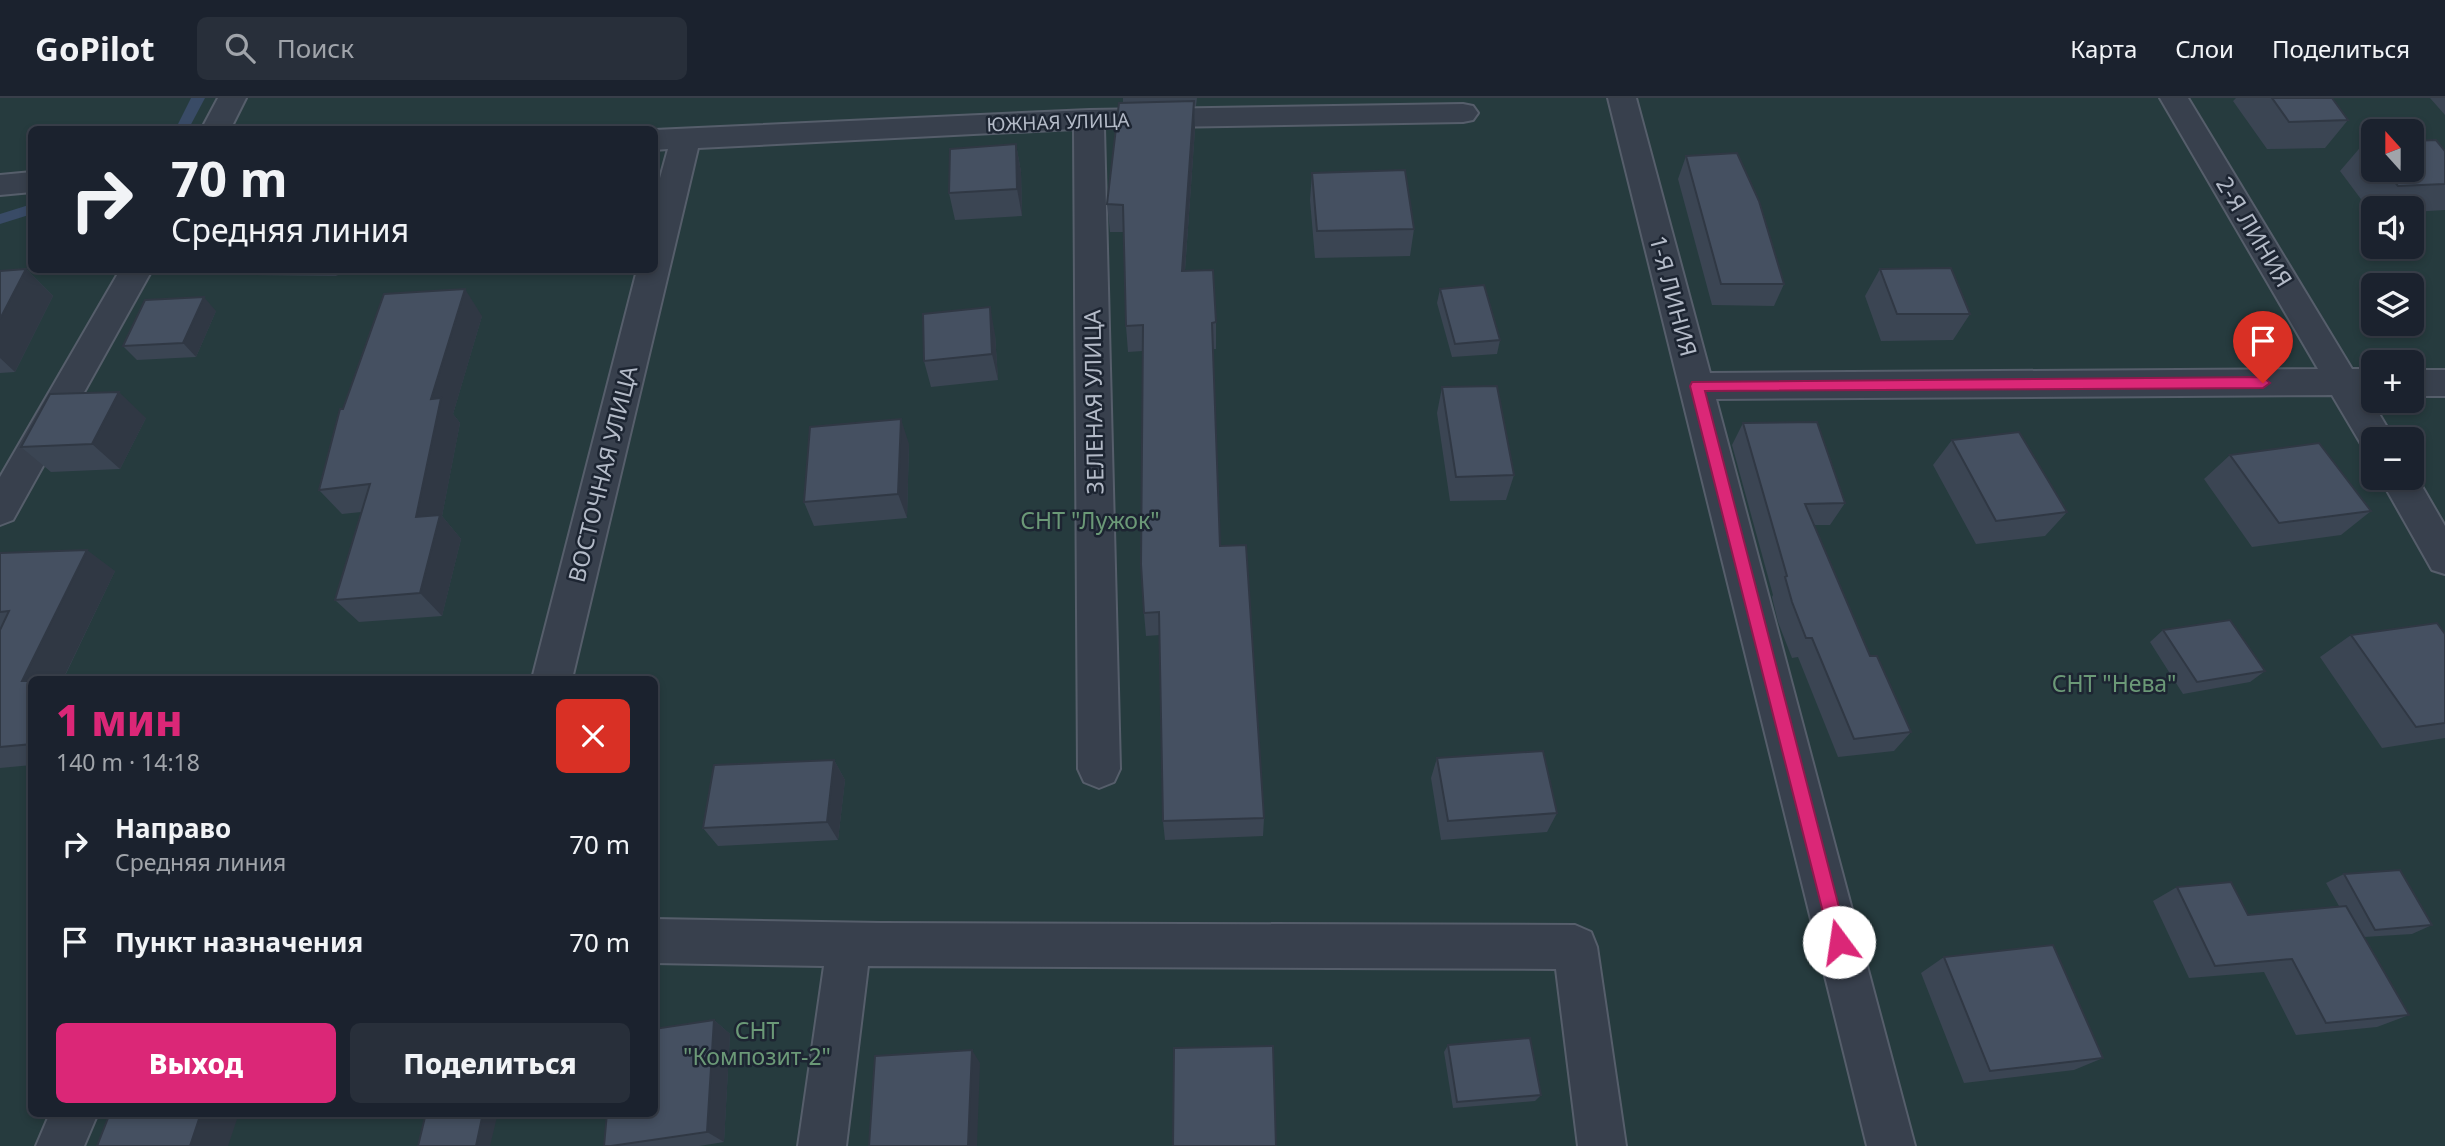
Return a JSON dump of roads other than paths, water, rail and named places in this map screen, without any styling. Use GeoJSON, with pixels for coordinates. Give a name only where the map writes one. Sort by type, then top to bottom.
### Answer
{"type":"FeatureCollection","features":[{"type":"Feature","properties":{"kind":"street"},"geometry":{"type":"LineString","coordinates":[[217,126],[232,98]]}},
{"type":"Feature","properties":{"kind":"street","name":"1-Я ЛИНИЯ"},"geometry":{"type":"LineString","coordinates":[[1622,98],[1891,1146]]}},
{"type":"Feature","properties":{"kind":"street","name":"2-Я ЛИНИЯ"},"geometry":{"type":"LineString","coordinates":[[2174,98],[2358,382],[2372,427]]}},
{"type":"Feature","properties":{"kind":"street","name":"ЮЖНАЯ УЛИЦА"},"geometry":{"type":"LineString","coordinates":[[658,140],[1089,120],[1463,113]]}},
{"type":"Feature","properties":{"kind":"street","name":"ЗЕЛЕНАЯ УЛИЦА"},"geometry":{"type":"LineString","coordinates":[[1089,120],[1099,769]]}},
{"type":"Feature","properties":{"kind":"street"},"geometry":{"type":"LineString","coordinates":[[658,248],[685,139]]}},
{"type":"Feature","properties":{"kind":"street"},"geometry":{"type":"LineString","coordinates":[[0,184],[28,182]]}},
{"type":"Feature","properties":{"kind":"street"},"geometry":{"type":"LineString","coordinates":[[0,510],[134,273]]}},
{"type":"Feature","properties":{"kind":"street","name":"ВОСТОЧНАЯ УЛИЦА"},"geometry":{"type":"LineString","coordinates":[[553,676],[652,273]]}},
{"type":"Feature","properties":{"kind":"street"},"geometry":{"type":"LineString","coordinates":[[1697,386],[2358,382]]}},
{"type":"Feature","properties":{"kind":"street"},"geometry":{"type":"LineString","coordinates":[[2424,383],[2445,383]]}},
{"type":"Feature","properties":{"kind":"street"},"geometry":{"type":"LineString","coordinates":[[2405,490],[2445,559]]}},
{"type":"Feature","properties":{"kind":"street"},"geometry":{"type":"LineString","coordinates":[[658,941],[1575,947],[1602,1146]]}},
{"type":"Feature","properties":{"kind":"street"},"geometry":{"type":"LineString","coordinates":[[822,1146],[849,944]]}},
{"type":"Feature","properties":{"kind":"street"},"geometry":{"type":"LineString","coordinates":[[60,1146],[72,1117]]}},
{"type":"Feature","properties":{"kind":"waterway"},"geometry":{"type":"LineString","coordinates":[[183,126],[198,98]]}},
{"type":"Feature","properties":{"kind":"waterway"},"geometry":{"type":"LineString","coordinates":[[0,219],[28,210]]}},
{"type":"Feature","properties":{"kind":"park label","name":"СНТ \"Лужок\""},"geometry":{"type":"Point","coordinates":[1090,521]}},
{"type":"Feature","properties":{"kind":"park label","name":"СНТ \"Нева\""},"geometry":{"type":"Point","coordinates":[2114,684]}},
{"type":"Feature","properties":{"kind":"park label","name":"СНТ \"Композит-2\""},"geometry":{"type":"Point","coordinates":[757,1044]}}]}
